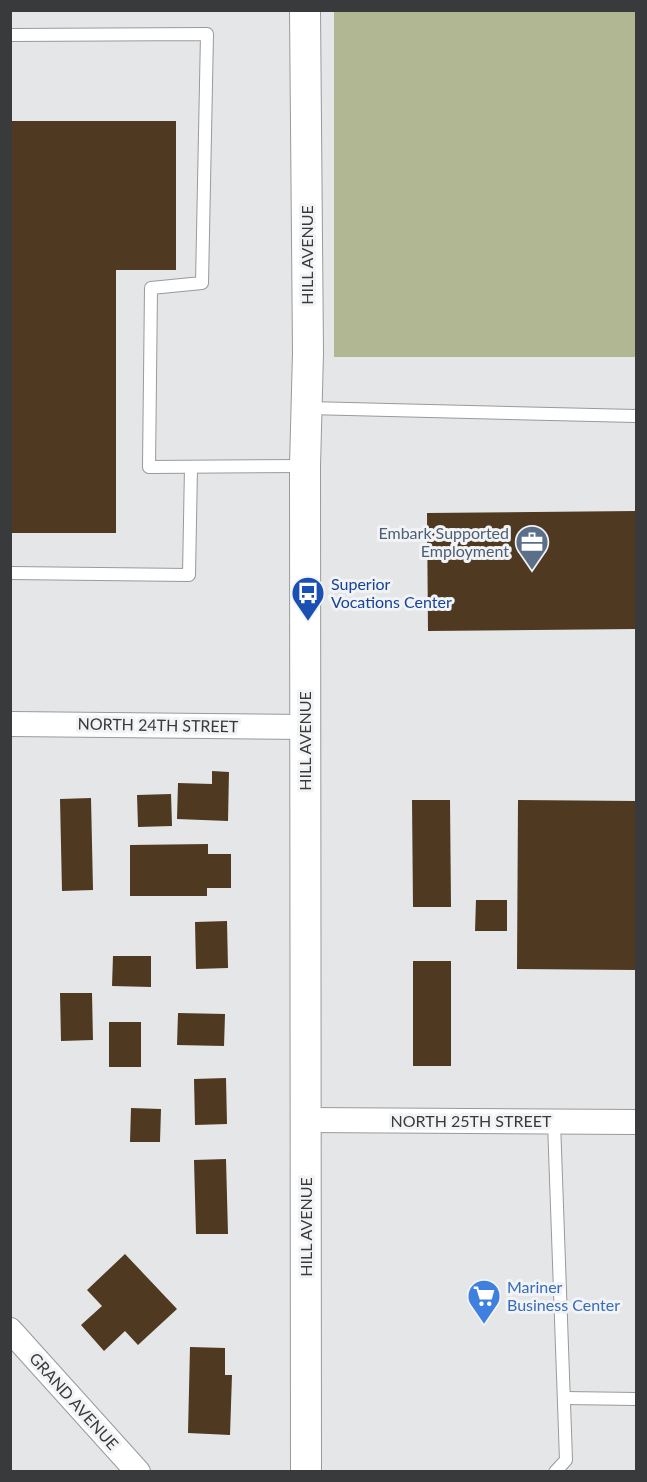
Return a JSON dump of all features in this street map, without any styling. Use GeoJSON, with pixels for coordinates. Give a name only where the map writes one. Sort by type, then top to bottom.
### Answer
{"type":"FeatureCollection","features":[{"type":"Feature","properties":{"kind":"street","name":"HILL AVENUE"},"geometry":{"type":"LineString","coordinates":[[305,10],[308,408],[305,727],[306,1472]]}},
{"type":"Feature","properties":{"kind":"street","name":"NORTH 24TH STREET"},"geometry":{"type":"LineString","coordinates":[[10,724],[305,727]]}},
{"type":"Feature","properties":{"kind":"street","name":"NORTH 25TH STREET"},"geometry":{"type":"LineString","coordinates":[[306,1120],[636,1122]]}},
{"type":"Feature","properties":{"kind":"street","name":"GRAND AVENUE"},"geometry":{"type":"LineString","coordinates":[[10,1330],[138,1472]]}},
{"type":"Feature","properties":{"kind":"lane"},"geometry":{"type":"LineString","coordinates":[[10,35],[207,34],[202,283],[151,288],[149,467],[306,466]]}},
{"type":"Feature","properties":{"kind":"lane"},"geometry":{"type":"LineString","coordinates":[[308,408],[636,416]]}},
{"type":"Feature","properties":{"kind":"lane"},"geometry":{"type":"LineString","coordinates":[[10,573],[189,575],[191,467]]}},
{"type":"Feature","properties":{"kind":"lane"},"geometry":{"type":"LineString","coordinates":[[555,1122],[566,1460],[555,1472]]}},
{"type":"Feature","properties":{"kind":"lane"},"geometry":{"type":"LineString","coordinates":[[565,1398],[636,1399]]}},
{"type":"Feature","properties":{"kind":"green space"},"geometry":{"type":"Polygon","coordinates":[[[334,11],[636,11],[636,357],[334,357],[334,11]]]}},
{"type":"Feature","properties":{"kind":"building"},"geometry":{"type":"Polygon","coordinates":[[[10,121],[176,121],[176,270],[116,270],[116,533],[10,533],[10,121]]]}},
{"type":"Feature","properties":{"kind":"building","name":"Embark Supported Employment"},"geometry":{"type":"Polygon","coordinates":[[[636,511],[636,629],[428,631],[427,513],[636,511]]]}},
{"type":"Feature","properties":{"kind":"building"},"geometry":{"type":"Polygon","coordinates":[[[212,771],[229,772],[228,821],[177,819],[178,783],[212,784],[212,771]]]}},
{"type":"Feature","properties":{"kind":"building"},"geometry":{"type":"Polygon","coordinates":[[[171,794],[172,826],[138,827],[137,795],[171,794]]]}},
{"type":"Feature","properties":{"kind":"building"},"geometry":{"type":"Polygon","coordinates":[[[91,798],[93,890],[62,891],[60,799],[91,798]]]}},
{"type":"Feature","properties":{"kind":"building"},"geometry":{"type":"Polygon","coordinates":[[[412,800],[450,800],[451,907],[413,907],[412,800]]]}},
{"type":"Feature","properties":{"kind":"building"},"geometry":{"type":"Polygon","coordinates":[[[518,800],[636,801],[636,970],[517,969],[518,800]]]}},
{"type":"Feature","properties":{"kind":"building"},"geometry":{"type":"Polygon","coordinates":[[[208,844],[208,854],[231,854],[231,888],[207,888],[207,896],[130,896],[130,845],[208,844]]]}},
{"type":"Feature","properties":{"kind":"building"},"geometry":{"type":"Polygon","coordinates":[[[476,900],[507,900],[507,931],[475,931],[476,900]]]}},
{"type":"Feature","properties":{"kind":"building"},"geometry":{"type":"Polygon","coordinates":[[[227,921],[228,968],[196,969],[195,922],[227,921]]]}},
{"type":"Feature","properties":{"kind":"building"},"geometry":{"type":"Polygon","coordinates":[[[113,956],[151,956],[151,987],[112,986],[113,956]]]}},
{"type":"Feature","properties":{"kind":"building"},"geometry":{"type":"Polygon","coordinates":[[[413,961],[451,961],[451,1066],[413,1066],[413,961]]]}},
{"type":"Feature","properties":{"kind":"building"},"geometry":{"type":"Polygon","coordinates":[[[60,993],[92,993],[93,1040],[61,1041],[60,993]]]}},
{"type":"Feature","properties":{"kind":"building"},"geometry":{"type":"Polygon","coordinates":[[[178,1013],[225,1014],[224,1046],[177,1045],[178,1013]]]}},
{"type":"Feature","properties":{"kind":"building"},"geometry":{"type":"Polygon","coordinates":[[[109,1022],[141,1022],[141,1067],[109,1067],[109,1022]]]}},
{"type":"Feature","properties":{"kind":"building"},"geometry":{"type":"Polygon","coordinates":[[[226,1078],[227,1124],[195,1125],[194,1079],[226,1078]]]}},
{"type":"Feature","properties":{"kind":"building"},"geometry":{"type":"Polygon","coordinates":[[[131,1108],[161,1109],[160,1142],[130,1142],[131,1108]]]}},
{"type":"Feature","properties":{"kind":"building"},"geometry":{"type":"Polygon","coordinates":[[[226,1159],[228,1234],[196,1234],[194,1160],[226,1159]]]}},
{"type":"Feature","properties":{"kind":"building"},"geometry":{"type":"Polygon","coordinates":[[[125,1254],[177,1309],[138,1345],[125,1331],[104,1351],[81,1325],[102,1306],[87,1290],[125,1254]]]}},
{"type":"Feature","properties":{"kind":"building"},"geometry":{"type":"Polygon","coordinates":[[[190,1347],[225,1348],[225,1375],[232,1375],[230,1435],[188,1433],[190,1347]]]}},
{"type":"Feature","properties":{"kind":"place","name":"Embark Supported Employment"},"geometry":{"type":"Point","coordinates":[532,571]}},
{"type":"Feature","properties":{"kind":"place","name":"Superior Vocations Center"},"geometry":{"type":"Point","coordinates":[308,622]}},
{"type":"Feature","properties":{"kind":"place","name":"Mariner Business Center"},"geometry":{"type":"Point","coordinates":[484,1325]}}]}
